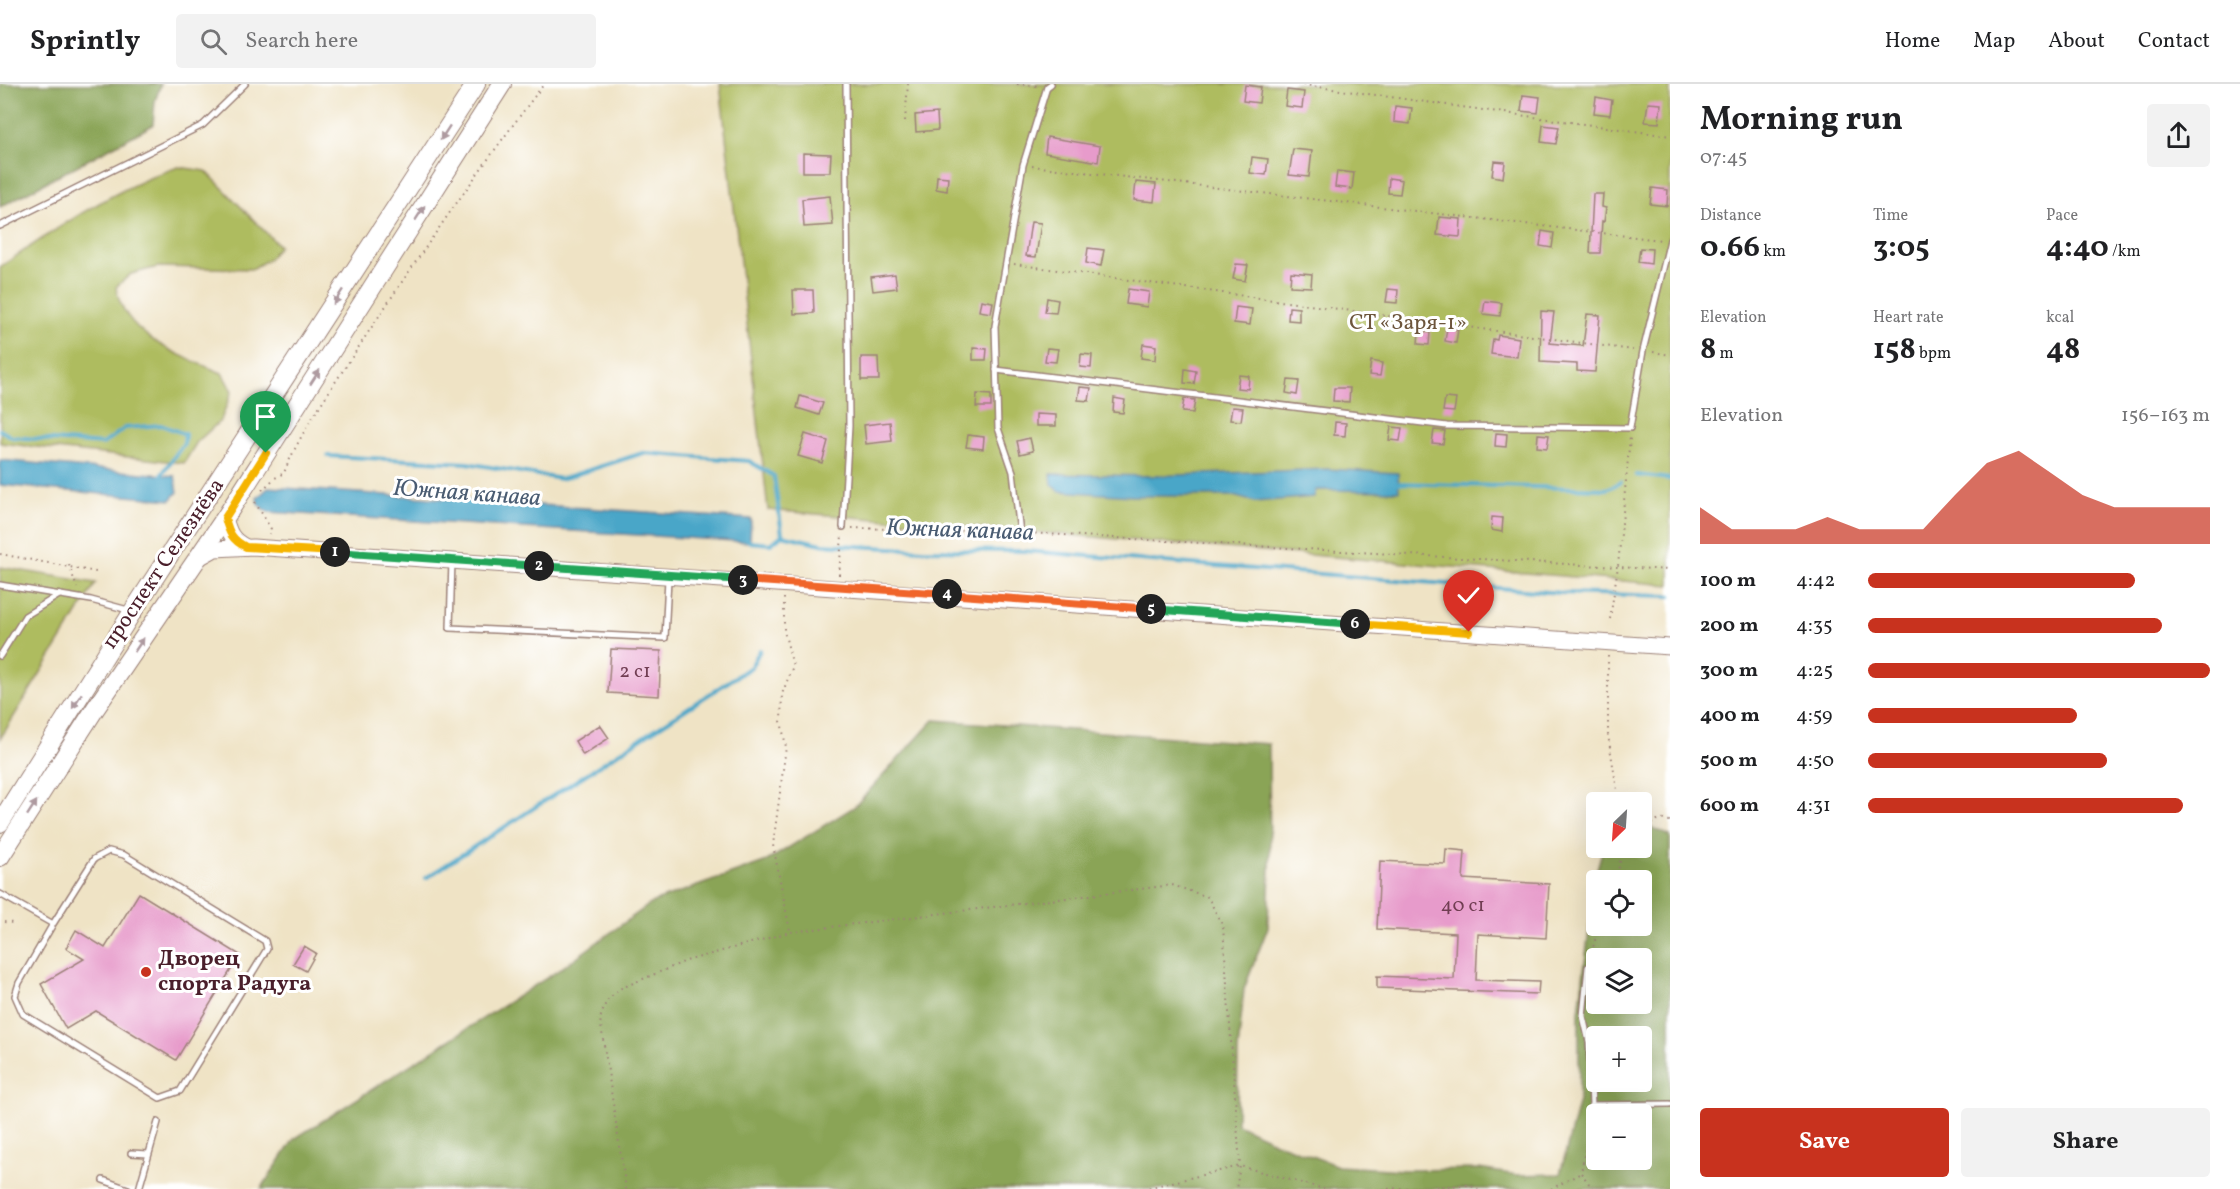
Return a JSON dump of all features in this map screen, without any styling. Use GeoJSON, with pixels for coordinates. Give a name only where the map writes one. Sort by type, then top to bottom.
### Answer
{"type":"FeatureCollection","features":[{"type":"Feature","properties":{"kind":"main road","name":"проспект Селезнёва"},"geometry":{"type":"LineString","coordinates":[[0,823],[133,611],[476,84]]}},
{"type":"Feature","properties":{"kind":"main road","name":"проспект Селезнёва"},"geometry":{"type":"LineString","coordinates":[[0,857],[225,518],[502,84]]}},
{"type":"Feature","properties":{"kind":"main road"},"geometry":{"type":"LineString","coordinates":[[225,518],[229,533],[235,542],[246,547]]}},
{"type":"Feature","properties":{"kind":"main road"},"geometry":{"type":"LineString","coordinates":[[197,560],[215,549],[246,547],[1670,647]]}},
{"type":"Feature","properties":{"kind":"lane"},"geometry":{"type":"LineString","coordinates":[[0,226],[203,125],[245,84]]}},
{"type":"Feature","properties":{"kind":"lane"},"geometry":{"type":"LineString","coordinates":[[843,527],[849,426],[846,84]]}},
{"type":"Feature","properties":{"kind":"lane"},"geometry":{"type":"LineString","coordinates":[[1020,533],[1013,472],[999,428],[995,326],[1023,165],[1049,86]]}},
{"type":"Feature","properties":{"kind":"lane"},"geometry":{"type":"LineString","coordinates":[[996,370],[1447,426],[1630,428],[1643,351],[1670,240]]}},
{"type":"Feature","properties":{"kind":"lane"},"geometry":{"type":"LineString","coordinates":[[452,560],[450,628],[665,639],[668,575]]}},
{"type":"Feature","properties":{"kind":"lane"},"geometry":{"type":"LineString","coordinates":[[0,585],[82,598],[133,611]]}},
{"type":"Feature","properties":{"kind":"lane"},"geometry":{"type":"LineString","coordinates":[[0,656],[25,616],[59,595]]}},
{"type":"Feature","properties":{"kind":"lane"},"geometry":{"type":"LineString","coordinates":[[108,851],[124,855],[254,934],[265,941],[267,949],[180,1091],[160,1098],[23,1014],[15,996],[18,983],[53,924],[94,859],[108,851]]}},
{"type":"Feature","properties":{"kind":"lane"},"geometry":{"type":"LineString","coordinates":[[0,894],[53,924]]}},
{"type":"Feature","properties":{"kind":"lane"},"geometry":{"type":"LineString","coordinates":[[1586,987],[1583,1016],[1588,1042],[1592,1104]]}},
{"type":"Feature","properties":{"kind":"lane"},"geometry":{"type":"LineString","coordinates":[[1652,1104],[1670,1104]]}},
{"type":"Feature","properties":{"kind":"lane"},"geometry":{"type":"LineString","coordinates":[[139,1189],[158,1122]]}},
{"type":"Feature","properties":{"kind":"lane"},"geometry":{"type":"LineString","coordinates":[[131,1153],[148,1154]]}},
{"type":"Feature","properties":{"kind":"lane"},"geometry":{"type":"LineString","coordinates":[[103,1180],[128,1189]]}},
{"type":"Feature","properties":{"kind":"path"},"geometry":{"type":"LineString","coordinates":[[261,533],[270,534],[271,529],[255,502],[256,495],[284,473],[292,452],[396,289],[544,84]]}},
{"type":"Feature","properties":{"kind":"path"},"geometry":{"type":"LineString","coordinates":[[905,121],[908,84]]}},
{"type":"Feature","properties":{"kind":"path"},"geometry":{"type":"LineString","coordinates":[[1017,84],[1049,86]]}},
{"type":"Feature","properties":{"kind":"path"},"geometry":{"type":"LineString","coordinates":[[1297,84],[1670,136]]}},
{"type":"Feature","properties":{"kind":"path"},"geometry":{"type":"LineString","coordinates":[[1023,165],[1670,240]]}},
{"type":"Feature","properties":{"kind":"path"},"geometry":{"type":"LineString","coordinates":[[1006,263],[1670,355]]}},
{"type":"Feature","properties":{"kind":"path"},"geometry":{"type":"LineString","coordinates":[[1610,619],[1618,566],[1630,428]]}},
{"type":"Feature","properties":{"kind":"path"},"geometry":{"type":"LineString","coordinates":[[840,559],[843,527],[1020,533],[1670,570]]}},
{"type":"Feature","properties":{"kind":"path"},"geometry":{"type":"LineString","coordinates":[[0,554],[69,565],[96,572]]}},
{"type":"Feature","properties":{"kind":"path"},"geometry":{"type":"LineString","coordinates":[[69,565],[82,598]]}},
{"type":"Feature","properties":{"kind":"path"},"geometry":{"type":"LineString","coordinates":[[784,595],[784,631],[793,666],[782,694],[781,721],[786,747],[773,845],[790,932]]}},
{"type":"Feature","properties":{"kind":"path"},"geometry":{"type":"LineString","coordinates":[[1608,654],[1606,680],[1608,735],[1617,792]]}},
{"type":"Feature","properties":{"kind":"path"},"geometry":{"type":"LineString","coordinates":[[1652,823],[1659,819],[1670,821]]}},
{"type":"Feature","properties":{"kind":"path"},"geometry":{"type":"LineString","coordinates":[[626,1189],[600,1018],[606,1002],[619,989],[686,961],[790,932],[1172,885],[1208,897],[1223,927],[1240,1166],[1236,1189]]}},
{"type":"Feature","properties":{"kind":"path"},"geometry":{"type":"LineString","coordinates":[[4,922],[13,923]]}},
{"type":"Feature","properties":{"kind":"path"},"geometry":{"type":"LineString","coordinates":[[1586,1142],[1581,1173],[1593,1189]]}},
{"type":"Feature","properties":{"kind":"path"},"geometry":{"type":"LineString","coordinates":[[1143,1189],[1240,1166],[1324,1189]]}},
{"type":"Feature","properties":{"kind":"path"},"geometry":{"type":"LineString","coordinates":[[1551,1189],[1581,1173]]}},
{"type":"Feature","properties":{"kind":"path"},"geometry":{"type":"LineString","coordinates":[[1382,1189],[1468,1185],[1479,1189]]}},
{"type":"Feature","properties":{"kind":"green space"},"geometry":{"type":"Polygon","coordinates":[[[0,84],[161,84],[155,101],[153,125],[0,207],[0,84]]]}},
{"type":"Feature","properties":{"kind":"green space","name":"СТ «Заря-1»"},"geometry":{"type":"Polygon","coordinates":[[[720,84],[1670,84],[1670,585],[768,510],[720,84]]]}},
{"type":"Feature","properties":{"kind":"green space"},"geometry":{"type":"Polygon","coordinates":[[[178,167],[206,171],[279,246],[269,259],[252,269],[158,267],[131,274],[116,287],[121,304],[130,319],[142,331],[172,351],[222,373],[232,391],[221,420],[197,442],[184,463],[0,443],[0,267],[108,198],[178,167]]]}},
{"type":"Feature","properties":{"kind":"green space"},"geometry":{"type":"Polygon","coordinates":[[[0,567],[96,583],[0,739],[0,567]]]}},
{"type":"Feature","properties":{"kind":"green space"},"geometry":{"type":"Polygon","coordinates":[[[934,720],[1269,744],[1268,927],[1244,989],[1238,1051],[1237,1124],[1280,1144],[1338,1166],[1405,1170],[1479,1169],[1517,1175],[1560,1174],[1579,1101],[1579,1012],[1586,955],[1586,1014],[1652,1014],[1652,948],[1587,948],[1588,936],[1652,936],[1652,870],[1597,870],[1600,858],[1652,858],[1652,827],[1670,836],[1670,1189],[261,1189],[294,1139],[556,972],[653,902],[767,861],[854,807],[934,720]]]}},
{"type":"Feature","properties":{"kind":"water"},"geometry":{"type":"Polygon","coordinates":[[[0,460],[175,476],[178,492],[171,500],[0,485],[0,460]]]}},
{"type":"Feature","properties":{"kind":"water"},"geometry":{"type":"Polygon","coordinates":[[[1327,469],[1398,473],[1399,491],[1316,490],[1314,497],[1255,502],[1233,496],[1132,496],[1059,491],[1052,484],[1051,474],[1153,476],[1327,469]]]}},
{"type":"Feature","properties":{"kind":"water"},"geometry":{"type":"Polygon","coordinates":[[[269,487],[751,519],[750,542],[268,512],[258,504],[257,498],[269,487]]]}},
{"type":"Feature","properties":{"kind":"building"},"geometry":{"type":"Polygon","coordinates":[[[1245,85],[1261,87],[1259,103],[1243,101],[1245,85]]]}},
{"type":"Feature","properties":{"kind":"building"},"geometry":{"type":"Polygon","coordinates":[[[1287,90],[1304,92],[1302,108],[1285,106],[1287,90]]]}},
{"type":"Feature","properties":{"kind":"building"},"geometry":{"type":"Polygon","coordinates":[[[1523,95],[1540,97],[1538,113],[1521,111],[1523,95]]]}},
{"type":"Feature","properties":{"kind":"building"},"geometry":{"type":"Polygon","coordinates":[[[1596,97],[1612,100],[1610,115],[1594,113],[1596,97]]]}},
{"type":"Feature","properties":{"kind":"building"},"geometry":{"type":"Polygon","coordinates":[[[1648,103],[1661,104],[1659,123],[1645,122],[1648,103]]]}},
{"type":"Feature","properties":{"kind":"building"},"geometry":{"type":"Polygon","coordinates":[[[1395,106],[1412,108],[1410,124],[1394,122],[1395,106]]]}},
{"type":"Feature","properties":{"kind":"building"},"geometry":{"type":"Polygon","coordinates":[[[937,113],[938,130],[916,132],[915,115],[937,113]]]}},
{"type":"Feature","properties":{"kind":"building"},"geometry":{"type":"Polygon","coordinates":[[[1543,125],[1559,127],[1556,144],[1541,142],[1543,125]]]}},
{"type":"Feature","properties":{"kind":"building"},"geometry":{"type":"Polygon","coordinates":[[[1047,137],[1100,146],[1098,162],[1045,153],[1047,137]]]}},
{"type":"Feature","properties":{"kind":"building"},"geometry":{"type":"Polygon","coordinates":[[[1293,149],[1312,151],[1309,177],[1289,175],[1293,149]]]}},
{"type":"Feature","properties":{"kind":"building"},"geometry":{"type":"Polygon","coordinates":[[[803,153],[831,154],[830,172],[803,172],[803,153]]]}},
{"type":"Feature","properties":{"kind":"building"},"geometry":{"type":"Polygon","coordinates":[[[1252,157],[1268,159],[1266,175],[1250,173],[1252,157]]]}},
{"type":"Feature","properties":{"kind":"building"},"geometry":{"type":"Polygon","coordinates":[[[1494,161],[1505,162],[1503,178],[1492,176],[1494,161]]]}},
{"type":"Feature","properties":{"kind":"building"},"geometry":{"type":"Polygon","coordinates":[[[1337,171],[1354,173],[1352,189],[1335,187],[1337,171]]]}},
{"type":"Feature","properties":{"kind":"building"},"geometry":{"type":"Polygon","coordinates":[[[937,176],[948,177],[947,191],[936,189],[937,176]]]}},
{"type":"Feature","properties":{"kind":"building"},"geometry":{"type":"Polygon","coordinates":[[[1389,178],[1402,180],[1400,194],[1388,193],[1389,178]]]}},
{"type":"Feature","properties":{"kind":"building"},"geometry":{"type":"Polygon","coordinates":[[[1136,182],[1156,184],[1154,202],[1134,200],[1136,182]]]}},
{"type":"Feature","properties":{"kind":"building"},"geometry":{"type":"Polygon","coordinates":[[[1652,188],[1668,190],[1667,206],[1650,204],[1652,188]]]}},
{"type":"Feature","properties":{"kind":"building"},"geometry":{"type":"Polygon","coordinates":[[[1593,194],[1603,194],[1602,207],[1606,208],[1604,222],[1602,221],[1600,253],[1590,253],[1593,194]]]}},
{"type":"Feature","properties":{"kind":"building"},"geometry":{"type":"Polygon","coordinates":[[[830,196],[833,225],[804,227],[802,199],[830,196]]]}},
{"type":"Feature","properties":{"kind":"building"},"geometry":{"type":"Polygon","coordinates":[[[1439,217],[1461,219],[1460,237],[1437,235],[1439,217]]]}},
{"type":"Feature","properties":{"kind":"building"},"geometry":{"type":"Polygon","coordinates":[[[1031,222],[1041,223],[1036,257],[1026,256],[1031,222]]]}},
{"type":"Feature","properties":{"kind":"building"},"geometry":{"type":"Polygon","coordinates":[[[1542,231],[1554,233],[1552,248],[1540,246],[1542,231]]]}},
{"type":"Feature","properties":{"kind":"building"},"geometry":{"type":"Polygon","coordinates":[[[1088,248],[1104,250],[1101,266],[1086,263],[1088,248]]]}},
{"type":"Feature","properties":{"kind":"building"},"geometry":{"type":"Polygon","coordinates":[[[1640,248],[1652,249],[1651,264],[1638,262],[1640,248]]]}},
{"type":"Feature","properties":{"kind":"building"},"geometry":{"type":"Polygon","coordinates":[[[1236,264],[1248,265],[1245,281],[1233,279],[1236,264]]]}},
{"type":"Feature","properties":{"kind":"building"},"geometry":{"type":"Polygon","coordinates":[[[1291,272],[1312,274],[1311,287],[1290,286],[1291,272]]]}},
{"type":"Feature","properties":{"kind":"building"},"geometry":{"type":"Polygon","coordinates":[[[895,274],[897,288],[873,291],[871,277],[895,274]]]}},
{"type":"Feature","properties":{"kind":"building"},"geometry":{"type":"Polygon","coordinates":[[[1128,289],[1149,292],[1147,307],[1126,304],[1128,289]]]}},
{"type":"Feature","properties":{"kind":"building"},"geometry":{"type":"Polygon","coordinates":[[[1388,289],[1398,290],[1397,303],[1386,302],[1388,289]]]}},
{"type":"Feature","properties":{"kind":"building"},"geometry":{"type":"Polygon","coordinates":[[[793,290],[813,290],[814,313],[794,314],[793,290]]]}},
{"type":"Feature","properties":{"kind":"building"},"geometry":{"type":"Polygon","coordinates":[[[1047,298],[1058,300],[1056,313],[1045,312],[1047,298]]]}},
{"type":"Feature","properties":{"kind":"building"},"geometry":{"type":"Polygon","coordinates":[[[981,300],[993,302],[991,313],[979,311],[981,300]]]}},
{"type":"Feature","properties":{"kind":"building"},"geometry":{"type":"Polygon","coordinates":[[[1485,301],[1502,303],[1500,316],[1483,314],[1485,301]]]}},
{"type":"Feature","properties":{"kind":"building"},"geometry":{"type":"Polygon","coordinates":[[[1236,307],[1252,309],[1250,325],[1234,323],[1236,307]]]}},
{"type":"Feature","properties":{"kind":"building"},"geometry":{"type":"Polygon","coordinates":[[[1289,307],[1299,308],[1299,321],[1288,320],[1289,307]]]}},
{"type":"Feature","properties":{"kind":"building"},"geometry":{"type":"Polygon","coordinates":[[[1541,311],[1554,312],[1550,343],[1583,346],[1587,314],[1600,315],[1595,372],[1577,371],[1577,364],[1540,362],[1541,311]]]}},
{"type":"Feature","properties":{"kind":"building"},"geometry":{"type":"Polygon","coordinates":[[[1447,328],[1458,329],[1456,343],[1445,341],[1447,328]]]}},
{"type":"Feature","properties":{"kind":"building"},"geometry":{"type":"Polygon","coordinates":[[[1419,331],[1430,332],[1429,345],[1418,344],[1419,331]]]}},
{"type":"Feature","properties":{"kind":"building"},"geometry":{"type":"Polygon","coordinates":[[[1498,335],[1519,338],[1517,357],[1491,354],[1493,339],[1497,340],[1498,335]]]}},
{"type":"Feature","properties":{"kind":"building"},"geometry":{"type":"Polygon","coordinates":[[[1143,344],[1156,346],[1155,360],[1141,358],[1143,344]]]}},
{"type":"Feature","properties":{"kind":"building"},"geometry":{"type":"Polygon","coordinates":[[[973,348],[987,349],[986,360],[973,360],[973,348]]]}},
{"type":"Feature","properties":{"kind":"building"},"geometry":{"type":"Polygon","coordinates":[[[1047,348],[1058,349],[1056,362],[1045,361],[1047,348]]]}},
{"type":"Feature","properties":{"kind":"building"},"geometry":{"type":"Polygon","coordinates":[[[1081,354],[1092,355],[1091,368],[1080,367],[1081,354]]]}},
{"type":"Feature","properties":{"kind":"building"},"geometry":{"type":"Polygon","coordinates":[[[861,357],[878,357],[879,380],[861,380],[861,357]]]}},
{"type":"Feature","properties":{"kind":"building"},"geometry":{"type":"Polygon","coordinates":[[[1371,361],[1382,363],[1380,376],[1369,375],[1371,361]]]}},
{"type":"Feature","properties":{"kind":"building"},"geometry":{"type":"Polygon","coordinates":[[[1185,369],[1196,371],[1194,384],[1184,383],[1185,369]]]}},
{"type":"Feature","properties":{"kind":"building"},"geometry":{"type":"Polygon","coordinates":[[[1239,375],[1249,376],[1248,389],[1237,388],[1239,375]]]}},
{"type":"Feature","properties":{"kind":"building"},"geometry":{"type":"Polygon","coordinates":[[[1288,380],[1299,381],[1297,395],[1286,393],[1288,380]]]}},
{"type":"Feature","properties":{"kind":"building"},"geometry":{"type":"Polygon","coordinates":[[[1080,387],[1091,388],[1089,401],[1078,400],[1080,387]]]}},
{"type":"Feature","properties":{"kind":"building"},"geometry":{"type":"Polygon","coordinates":[[[1334,388],[1350,388],[1349,402],[1333,401],[1334,388]]]}},
{"type":"Feature","properties":{"kind":"building"},"geometry":{"type":"Polygon","coordinates":[[[977,394],[991,395],[991,407],[976,407],[977,394]]]}},
{"type":"Feature","properties":{"kind":"building"},"geometry":{"type":"Polygon","coordinates":[[[800,396],[823,403],[819,415],[797,408],[800,396]]]}},
{"type":"Feature","properties":{"kind":"building"},"geometry":{"type":"Polygon","coordinates":[[[1114,398],[1125,400],[1123,413],[1113,412],[1114,398]]]}},
{"type":"Feature","properties":{"kind":"building"},"geometry":{"type":"Polygon","coordinates":[[[1445,398],[1456,399],[1454,412],[1443,411],[1445,398]]]}},
{"type":"Feature","properties":{"kind":"building"},"geometry":{"type":"Polygon","coordinates":[[[1184,399],[1195,400],[1193,413],[1182,412],[1184,399]]]}},
{"type":"Feature","properties":{"kind":"building"},"geometry":{"type":"Polygon","coordinates":[[[1232,407],[1243,408],[1241,421],[1230,420],[1232,407]]]}},
{"type":"Feature","properties":{"kind":"building"},"geometry":{"type":"Polygon","coordinates":[[[1036,414],[1056,415],[1056,426],[1036,426],[1036,414]]]}},
{"type":"Feature","properties":{"kind":"building"},"geometry":{"type":"Polygon","coordinates":[[[890,422],[892,441],[866,444],[864,425],[890,422]]]}},
{"type":"Feature","properties":{"kind":"building"},"geometry":{"type":"Polygon","coordinates":[[[1335,422],[1346,423],[1345,436],[1334,435],[1335,422]]]}},
{"type":"Feature","properties":{"kind":"building"},"geometry":{"type":"Polygon","coordinates":[[[1391,427],[1402,428],[1400,441],[1389,440],[1391,427]]]}},
{"type":"Feature","properties":{"kind":"building"},"geometry":{"type":"Polygon","coordinates":[[[1434,430],[1445,431],[1443,444],[1432,443],[1434,430]]]}},
{"type":"Feature","properties":{"kind":"building"},"geometry":{"type":"Polygon","coordinates":[[[1496,433],[1507,434],[1506,447],[1495,446],[1496,433]]]}},
{"type":"Feature","properties":{"kind":"building"},"geometry":{"type":"Polygon","coordinates":[[[805,434],[828,441],[822,463],[798,456],[805,434]]]}},
{"type":"Feature","properties":{"kind":"building"},"geometry":{"type":"Polygon","coordinates":[[[1538,434],[1549,435],[1547,448],[1537,447],[1538,434]]]}},
{"type":"Feature","properties":{"kind":"building"},"geometry":{"type":"Polygon","coordinates":[[[968,435],[984,437],[983,449],[966,447],[968,435]]]}},
{"type":"Feature","properties":{"kind":"building"},"geometry":{"type":"Polygon","coordinates":[[[1030,438],[1033,451],[1020,454],[1017,441],[1030,438]]]}},
{"type":"Feature","properties":{"kind":"building"},"geometry":{"type":"Polygon","coordinates":[[[1492,517],[1503,518],[1502,532],[1491,530],[1492,517]]]}},
{"type":"Feature","properties":{"kind":"building"},"geometry":{"type":"Polygon","coordinates":[[[611,649],[661,651],[659,696],[608,693],[611,649]]]}},
{"type":"Feature","properties":{"kind":"building"},"geometry":{"type":"Polygon","coordinates":[[[600,725],[609,738],[583,755],[575,741],[600,725]]]}},
{"type":"Feature","properties":{"kind":"building"},"geometry":{"type":"Polygon","coordinates":[[[1446,849],[1465,851],[1463,879],[1549,884],[1546,938],[1478,934],[1476,980],[1539,982],[1538,994],[1377,988],[1377,976],[1454,979],[1456,933],[1377,929],[1380,861],[1445,864],[1446,849]]]}},
{"type":"Feature","properties":{"kind":"building","name":"Дворец спорта Радуга"},"geometry":{"type":"Polygon","coordinates":[[[139,893],[240,955],[176,1060],[96,1011],[66,1029],[41,984],[84,959],[66,948],[76,930],[105,948],[139,893]]]}},
{"type":"Feature","properties":{"kind":"building"},"geometry":{"type":"Polygon","coordinates":[[[304,946],[316,953],[306,971],[293,964],[304,946]]]}},
{"type":"Feature","properties":{"kind":"waterway"},"geometry":{"type":"LineString","coordinates":[[0,430],[12,437],[103,444],[125,428],[161,425],[185,434],[184,443],[160,477]]}},
{"type":"Feature","properties":{"kind":"waterway"},"geometry":{"type":"LineString","coordinates":[[328,456],[467,463],[561,479],[643,453],[749,461],[774,476],[782,534]]}},
{"type":"Feature","properties":{"kind":"waterway"},"geometry":{"type":"LineString","coordinates":[[1636,475],[1670,479]]}},
{"type":"Feature","properties":{"kind":"waterway"},"geometry":{"type":"LineString","coordinates":[[1396,483],[1607,489],[1621,482]]}},
{"type":"Feature","properties":{"kind":"waterway","name":"Южная канава"},"geometry":{"type":"LineString","coordinates":[[746,538],[750,542],[771,544],[782,535],[822,544],[923,550],[1025,551],[1561,593],[1670,596]]}},
{"type":"Feature","properties":{"kind":"waterway"},"geometry":{"type":"LineString","coordinates":[[426,878],[751,667],[760,650]]}},
{"type":"Feature","properties":{"kind":"place","name":"Дворец спорта Радуга"},"geometry":{"type":"Point","coordinates":[146,972]}},
{"type":"Feature","properties":{"kind":"route"},"geometry":{"type":"LineString","coordinates":[[266,453],[225,518],[229,533],[235,542],[246,547],[840,586],[1469,632]]}}]}
